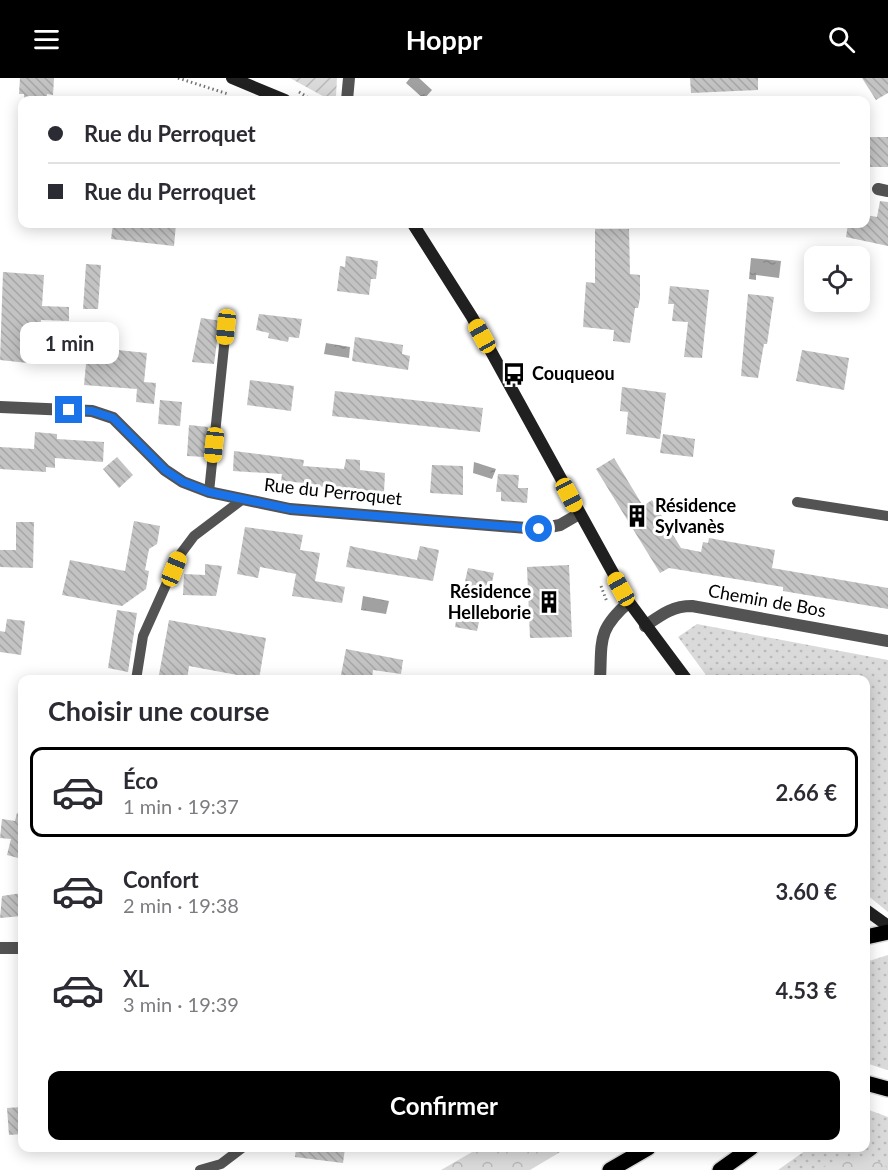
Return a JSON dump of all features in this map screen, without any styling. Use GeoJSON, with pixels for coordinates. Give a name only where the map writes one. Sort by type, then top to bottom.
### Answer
{"type":"FeatureCollection","features":[{"type":"Feature","properties":{"kind":"main road"},"geometry":{"type":"LineString","coordinates":[[870,936],[888,932]]}},
{"type":"Feature","properties":{"kind":"main road"},"geometry":{"type":"LineString","coordinates":[[870,1084],[888,1089]]}},
{"type":"Feature","properties":{"kind":"main road"},"geometry":{"type":"LineString","coordinates":[[610,1170],[641,1152]]}},
{"type":"Feature","properties":{"kind":"main road"},"geometry":{"type":"LineString","coordinates":[[720,1170],[745,1152]]}},
{"type":"Feature","properties":{"kind":"street"},"geometry":{"type":"LineString","coordinates":[[232,78],[275,96]]}},
{"type":"Feature","properties":{"kind":"street"},"geometry":{"type":"LineString","coordinates":[[348,96],[350,78]]}},
{"type":"Feature","properties":{"kind":"street"},"geometry":{"type":"LineString","coordinates":[[416,228],[472,317],[628,602],[683,675]]}},
{"type":"Feature","properties":{"kind":"street","name":"Rue du Perroquet"},"geometry":{"type":"LineString","coordinates":[[0,407],[92,411],[113,418],[165,470],[183,482],[209,492],[290,509],[539,529],[561,525],[579,514]]}},
{"type":"Feature","properties":{"kind":"street"},"geometry":{"type":"LineString","coordinates":[[600,675],[603,630],[612,616],[628,602]]}},
{"type":"Feature","properties":{"kind":"street","name":"Chemin de Bos"},"geometry":{"type":"LineString","coordinates":[[645,626],[667,610],[680,606],[692,606],[888,642]]}},
{"type":"Feature","properties":{"kind":"street"},"geometry":{"type":"LineString","coordinates":[[870,913],[888,926]]}},
{"type":"Feature","properties":{"kind":"street"},"geometry":{"type":"LineString","coordinates":[[0,948],[18,948]]}},
{"type":"Feature","properties":{"kind":"lane"},"geometry":{"type":"LineString","coordinates":[[209,492],[226,327]]}},
{"type":"Feature","properties":{"kind":"lane"},"geometry":{"type":"LineString","coordinates":[[137,675],[143,636],[179,556],[194,536],[243,499]]}},
{"type":"Feature","properties":{"kind":"lane"},"geometry":{"type":"LineString","coordinates":[[797,501],[888,516]]}},
{"type":"Feature","properties":{"kind":"lane"},"geometry":{"type":"LineString","coordinates":[[200,1170],[221,1164],[237,1152]]}},
{"type":"Feature","properties":{"kind":"path"},"geometry":{"type":"LineString","coordinates":[[178,78],[232,96]]}},
{"type":"Feature","properties":{"kind":"green space"},"geometry":{"type":"Polygon","coordinates":[[[290,78],[337,78],[336,96],[323,96],[290,78]]]}},
{"type":"Feature","properties":{"kind":"green space"},"geometry":{"type":"Polygon","coordinates":[[[697,624],[888,660],[888,912],[870,897],[870,675],[706,675],[678,637],[697,624]]]}},
{"type":"Feature","properties":{"kind":"green space"},"geometry":{"type":"Polygon","coordinates":[[[888,955],[888,1070],[870,1064],[870,961],[888,955]]]}},
{"type":"Feature","properties":{"kind":"green space"},"geometry":{"type":"Polygon","coordinates":[[[870,1110],[888,1117],[888,1170],[778,1170],[803,1152],[870,1152],[870,1110]]]}},
{"type":"Feature","properties":{"kind":"green space"},"geometry":{"type":"Polygon","coordinates":[[[472,1152],[560,1152],[530,1170],[441,1170],[472,1152]]]}},
{"type":"Feature","properties":{"kind":"green space"},"geometry":{"type":"Polygon","coordinates":[[[867,1156],[884,1164],[888,1170],[819,1170],[840,1158],[867,1156]]]}},
{"type":"Feature","properties":{"kind":"water"},"geometry":{"type":"Polygon","coordinates":[[[410,78],[419,78],[432,90],[427,96],[421,96],[406,83],[410,78]]]}},
{"type":"Feature","properties":{"kind":"water"},"geometry":{"type":"Polygon","coordinates":[[[751,258],[781,261],[779,278],[756,275],[756,280],[749,279],[751,258]]]}},
{"type":"Feature","properties":{"kind":"water"},"geometry":{"type":"Polygon","coordinates":[[[326,343],[350,347],[349,358],[324,354],[326,343]]]}},
{"type":"Feature","properties":{"kind":"water"},"geometry":{"type":"Polygon","coordinates":[[[474,462],[496,469],[492,479],[473,473],[474,462]]]}},
{"type":"Feature","properties":{"kind":"water"},"geometry":{"type":"Polygon","coordinates":[[[363,596],[389,601],[386,614],[361,610],[363,596]]]}},
{"type":"Feature","properties":{"kind":"building"},"geometry":{"type":"Polygon","coordinates":[[[20,78],[54,78],[53,95],[24,96],[24,94],[19,94],[20,78]]]}},
{"type":"Feature","properties":{"kind":"building"},"geometry":{"type":"Polygon","coordinates":[[[690,78],[758,78],[758,90],[691,93],[690,78]]]}},
{"type":"Feature","properties":{"kind":"building"},"geometry":{"type":"Polygon","coordinates":[[[862,78],[888,78],[888,93],[876,100],[862,78]]]}},
{"type":"Feature","properties":{"kind":"building"},"geometry":{"type":"Polygon","coordinates":[[[870,137],[888,137],[888,167],[870,167],[870,137]]]}},
{"type":"Feature","properties":{"kind":"building"},"geometry":{"type":"Polygon","coordinates":[[[880,201],[888,202],[888,246],[846,237],[847,228],[870,228],[870,216],[877,217],[880,201]]]}},
{"type":"Feature","properties":{"kind":"building"},"geometry":{"type":"Polygon","coordinates":[[[112,228],[176,228],[174,246],[111,239],[112,228]]]}},
{"type":"Feature","properties":{"kind":"building"},"geometry":{"type":"Polygon","coordinates":[[[595,229],[629,229],[630,274],[640,275],[640,298],[638,308],[635,308],[630,343],[613,341],[614,330],[583,327],[586,282],[595,283],[595,229]]]}},
{"type":"Feature","properties":{"kind":"building"},"geometry":{"type":"Polygon","coordinates":[[[346,256],[378,261],[376,279],[371,279],[369,295],[337,291],[340,266],[345,267],[346,256]]]}},
{"type":"Feature","properties":{"kind":"building"},"geometry":{"type":"Polygon","coordinates":[[[86,264],[101,265],[98,309],[83,309],[86,264]]]}},
{"type":"Feature","properties":{"kind":"building"},"geometry":{"type":"Polygon","coordinates":[[[3,272],[44,275],[42,306],[69,307],[69,321],[41,320],[37,364],[0,360],[3,272]]]}},
{"type":"Feature","properties":{"kind":"building"},"geometry":{"type":"Polygon","coordinates":[[[670,286],[709,290],[702,358],[684,357],[688,322],[672,321],[674,304],[668,304],[670,286]]]}},
{"type":"Feature","properties":{"kind":"building"},"geometry":{"type":"Polygon","coordinates":[[[748,294],[774,297],[767,344],[764,344],[758,378],[741,376],[748,294]]]}},
{"type":"Feature","properties":{"kind":"building"},"geometry":{"type":"Polygon","coordinates":[[[259,314],[302,319],[299,338],[289,337],[288,342],[268,338],[269,333],[256,330],[259,314]]]}},
{"type":"Feature","properties":{"kind":"building"},"geometry":{"type":"Polygon","coordinates":[[[201,318],[222,321],[219,326],[214,364],[192,362],[201,318]]]}},
{"type":"Feature","properties":{"kind":"building"},"geometry":{"type":"Polygon","coordinates":[[[355,337],[403,345],[402,354],[410,356],[408,370],[352,361],[355,337]]]}},
{"type":"Feature","properties":{"kind":"building"},"geometry":{"type":"Polygon","coordinates":[[[88,343],[109,344],[108,349],[147,353],[144,382],[156,383],[154,404],[136,402],[137,389],[84,385],[88,343]]]}},
{"type":"Feature","properties":{"kind":"building"},"geometry":{"type":"Polygon","coordinates":[[[802,350],[849,358],[844,390],[796,381],[802,350]]]}},
{"type":"Feature","properties":{"kind":"building"},"geometry":{"type":"Polygon","coordinates":[[[250,380],[294,386],[291,411],[247,405],[250,380]]]}},
{"type":"Feature","properties":{"kind":"building"},"geometry":{"type":"Polygon","coordinates":[[[622,387],[666,393],[660,439],[626,434],[628,412],[620,411],[622,387]]]}},
{"type":"Feature","properties":{"kind":"building"},"geometry":{"type":"Polygon","coordinates":[[[335,391],[483,408],[480,432],[332,416],[335,391]]]}},
{"type":"Feature","properties":{"kind":"building"},"geometry":{"type":"Polygon","coordinates":[[[160,400],[182,402],[180,426],[158,424],[160,400]]]}},
{"type":"Feature","properties":{"kind":"building"},"geometry":{"type":"Polygon","coordinates":[[[189,425],[208,427],[205,457],[187,456],[189,425]]]}},
{"type":"Feature","properties":{"kind":"building"},"geometry":{"type":"Polygon","coordinates":[[[35,432],[57,434],[57,439],[104,442],[103,462],[55,458],[55,468],[46,467],[46,472],[0,469],[0,447],[34,449],[35,432]]]}},
{"type":"Feature","properties":{"kind":"building"},"geometry":{"type":"Polygon","coordinates":[[[663,434],[695,439],[693,457],[660,453],[663,434]]]}},
{"type":"Feature","properties":{"kind":"building"},"geometry":{"type":"Polygon","coordinates":[[[234,451],[304,460],[303,466],[344,469],[346,459],[360,460],[360,470],[385,473],[384,492],[304,485],[305,483],[281,481],[282,474],[233,471],[234,451]]]}},
{"type":"Feature","properties":{"kind":"building"},"geometry":{"type":"Polygon","coordinates":[[[117,457],[133,475],[119,488],[103,469],[117,457]]]}},
{"type":"Feature","properties":{"kind":"building"},"geometry":{"type":"Polygon","coordinates":[[[614,458],[643,506],[652,500],[681,548],[701,552],[703,542],[708,543],[709,538],[775,550],[772,568],[888,588],[888,609],[783,591],[783,587],[669,568],[660,573],[596,469],[614,458]]]}},
{"type":"Feature","properties":{"kind":"building"},"geometry":{"type":"Polygon","coordinates":[[[432,465],[463,466],[463,495],[430,493],[432,465]]]}},
{"type":"Feature","properties":{"kind":"building"},"geometry":{"type":"Polygon","coordinates":[[[498,474],[519,475],[518,488],[528,488],[527,503],[501,501],[501,492],[496,492],[498,474]]]}},
{"type":"Feature","properties":{"kind":"building"},"geometry":{"type":"Polygon","coordinates":[[[134,521],[160,526],[157,544],[149,549],[145,570],[149,571],[146,589],[122,606],[62,595],[70,560],[125,571],[134,521]]]}},
{"type":"Feature","properties":{"kind":"building"},"geometry":{"type":"Polygon","coordinates":[[[16,522],[34,522],[33,568],[0,567],[0,550],[16,550],[16,522]]]}},
{"type":"Feature","properties":{"kind":"building"},"geometry":{"type":"Polygon","coordinates":[[[245,527],[303,535],[300,550],[320,553],[315,581],[345,587],[342,603],[292,596],[296,574],[260,567],[258,578],[237,574],[245,527]]]}},
{"type":"Feature","properties":{"kind":"building"},"geometry":{"type":"Polygon","coordinates":[[[350,546],[417,560],[420,546],[439,550],[433,581],[346,567],[350,546]]]}},
{"type":"Feature","properties":{"kind":"building"},"geometry":{"type":"Polygon","coordinates":[[[205,564],[222,566],[216,596],[183,595],[184,574],[205,575],[205,564]]]}},
{"type":"Feature","properties":{"kind":"building","name":"Résidence Helleborie"},"geometry":{"type":"Polygon","coordinates":[[[569,565],[572,637],[530,638],[527,567],[569,565]]]}},
{"type":"Feature","properties":{"kind":"building"},"geometry":{"type":"Polygon","coordinates":[[[468,568],[494,573],[489,596],[464,586],[468,568]]]}},
{"type":"Feature","properties":{"kind":"building"},"geometry":{"type":"Polygon","coordinates":[[[482,608],[477,631],[455,627],[458,610],[482,608]]]}},
{"type":"Feature","properties":{"kind":"building"},"geometry":{"type":"Polygon","coordinates":[[[117,610],[137,613],[128,672],[108,668],[117,610]]]}},
{"type":"Feature","properties":{"kind":"building"},"geometry":{"type":"Polygon","coordinates":[[[7,619],[25,621],[21,655],[0,652],[0,631],[5,632],[7,619]]]}},
{"type":"Feature","properties":{"kind":"building"},"geometry":{"type":"Polygon","coordinates":[[[169,620],[266,638],[260,675],[237,675],[189,666],[188,675],[159,675],[169,620]]]}},
{"type":"Feature","properties":{"kind":"building"},"geometry":{"type":"Polygon","coordinates":[[[346,649],[403,660],[401,674],[373,670],[372,675],[341,675],[346,649]]]}},
{"type":"Feature","properties":{"kind":"building"},"geometry":{"type":"Polygon","coordinates":[[[18,813],[18,858],[7,855],[11,839],[0,838],[2,819],[15,821],[18,813]]]}},
{"type":"Feature","properties":{"kind":"building"},"geometry":{"type":"Polygon","coordinates":[[[18,894],[18,916],[0,918],[2,896],[18,894]]]}},
{"type":"Feature","properties":{"kind":"building"},"geometry":{"type":"Polygon","coordinates":[[[18,1107],[18,1134],[9,1135],[7,1108],[18,1107]]]}},
{"type":"Feature","properties":{"kind":"building"},"geometry":{"type":"Polygon","coordinates":[[[296,1152],[344,1152],[343,1163],[295,1157],[296,1152]]]}},
{"type":"Feature","properties":{"kind":"place","name":"Couqueou"},"geometry":{"type":"Point","coordinates":[514,374]}},
{"type":"Feature","properties":{"kind":"place","name":"Résidence Sylvanès"},"geometry":{"type":"Point","coordinates":[637,516]}},
{"type":"Feature","properties":{"kind":"place","name":"Résidence Helleborie"},"geometry":{"type":"Point","coordinates":[549,602]}},
{"type":"Feature","properties":{"kind":"route"},"geometry":{"type":"LineString","coordinates":[[69,410],[92,411],[113,418],[165,470],[183,482],[209,492],[290,509],[539,529]]}}]}
